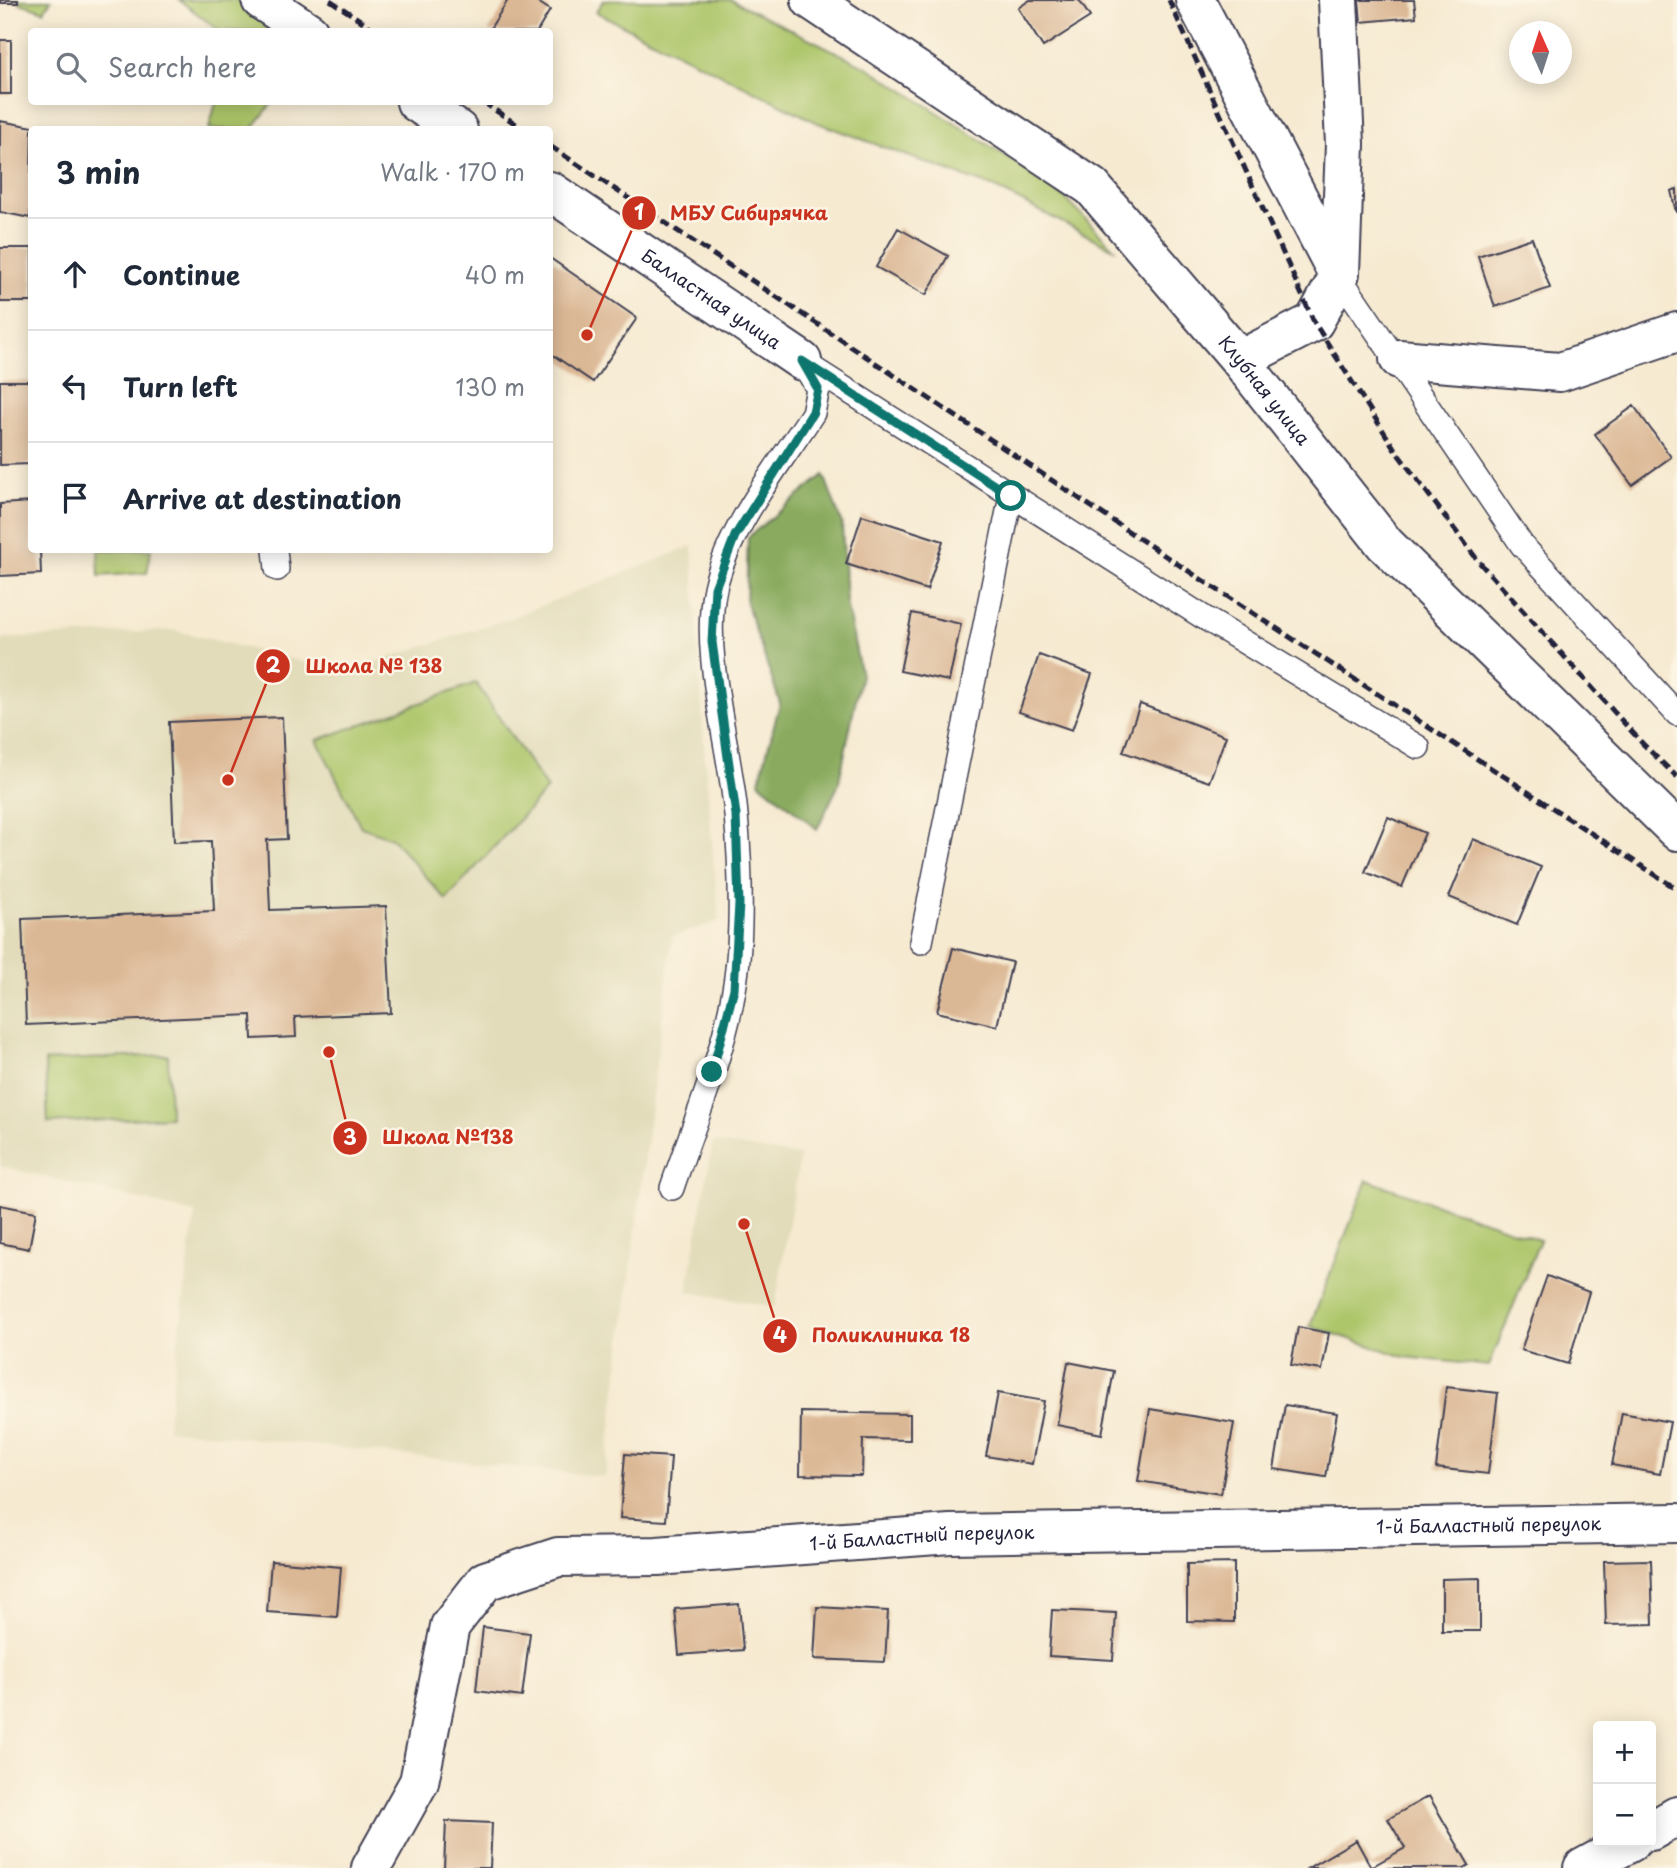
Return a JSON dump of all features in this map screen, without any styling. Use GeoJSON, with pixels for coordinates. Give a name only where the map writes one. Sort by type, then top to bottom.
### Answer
{"type":"FeatureCollection","features":[{"type":"Feature","properties":{"kind":"street"},"geometry":{"type":"LineString","coordinates":[[261,0],[303,28]]}},
{"type":"Feature","properties":{"kind":"street","name":"Клубная улица"},"geometry":{"type":"LineString","coordinates":[[811,0],[1092,187],[1240,360],[1385,544],[1677,831]]}},
{"type":"Feature","properties":{"kind":"street"},"geometry":{"type":"LineString","coordinates":[[1195,0],[1339,276]]}},
{"type":"Feature","properties":{"kind":"street"},"geometry":{"type":"LineString","coordinates":[[1240,360],[1314,322],[1339,276],[1345,144],[1338,0]]}},
{"type":"Feature","properties":{"kind":"street","name":"Балластная улица"},"geometry":{"type":"LineString","coordinates":[[553,193],[802,361]]}},
{"type":"Feature","properties":{"kind":"street"},"geometry":{"type":"LineString","coordinates":[[1399,359],[1560,372],[1677,332]]}},
{"type":"Feature","properties":{"kind":"street","name":"1-й Балластный переулок"},"geometry":{"type":"LineString","coordinates":[[371,1868],[419,1782],[450,1626],[485,1581],[558,1557],[657,1556],[950,1534],[1677,1523]]}},
{"type":"Feature","properties":{"kind":"street"},"geometry":{"type":"LineString","coordinates":[[1656,1827],[1677,1816]]}},
{"type":"Feature","properties":{"kind":"street"},"geometry":{"type":"LineString","coordinates":[[1583,1868],[1622,1847]]}},
{"type":"Feature","properties":{"kind":"lane"},"geometry":{"type":"LineString","coordinates":[[1339,276],[1399,359],[1522,545],[1677,715]]}},
{"type":"Feature","properties":{"kind":"lane"},"geometry":{"type":"LineString","coordinates":[[802,361],[1203,618],[1418,747]]}},
{"type":"Feature","properties":{"kind":"lane"},"geometry":{"type":"LineString","coordinates":[[672,1188],[712,1072],[734,989],[739,904],[736,815],[712,642],[715,588],[735,536],[813,412],[818,389],[802,361]]}},
{"type":"Feature","properties":{"kind":"lane"},"geometry":{"type":"LineString","coordinates":[[921,942],[1011,496]]}},
{"type":"Feature","properties":{"kind":"shaded area"},"geometry":{"type":"Polygon","coordinates":[[[692,546],[705,760],[719,921],[672,937],[605,1477],[167,1429],[195,1213],[0,1166],[0,639],[173,630],[345,672],[510,618],[692,546]]]}},
{"type":"Feature","properties":{"kind":"shaded area"},"geometry":{"type":"Polygon","coordinates":[[[713,1142],[800,1156],[775,1307],[687,1292],[713,1142]]]}},
{"type":"Feature","properties":{"kind":"green space"},"geometry":{"type":"Polygon","coordinates":[[[11,0],[51,0],[44,11],[11,0]]]}},
{"type":"Feature","properties":{"kind":"green space"},"geometry":{"type":"Polygon","coordinates":[[[179,0],[243,0],[290,28],[216,28],[179,0]]]}},
{"type":"Feature","properties":{"kind":"green space"},"geometry":{"type":"Polygon","coordinates":[[[604,0],[731,0],[869,68],[1055,188],[1116,250],[995,188],[818,123],[596,12],[604,0]]]}},
{"type":"Feature","properties":{"kind":"green space"},"geometry":{"type":"Polygon","coordinates":[[[215,105],[271,105],[254,126],[210,126],[215,105]]]}},
{"type":"Feature","properties":{"kind":"green space"},"geometry":{"type":"Polygon","coordinates":[[[824,475],[842,524],[846,602],[861,675],[838,786],[817,829],[759,782],[780,703],[746,602],[748,537],[824,475]]]}},
{"type":"Feature","properties":{"kind":"green space"},"geometry":{"type":"Polygon","coordinates":[[[98,553],[150,553],[147,573],[99,576],[98,553]]]}},
{"type":"Feature","properties":{"kind":"green space"},"geometry":{"type":"Polygon","coordinates":[[[476,683],[547,789],[446,900],[392,838],[361,827],[317,740],[476,683]]]}},
{"type":"Feature","properties":{"kind":"green space"},"geometry":{"type":"Polygon","coordinates":[[[168,1055],[170,1117],[48,1123],[45,1061],[168,1055]]]}},
{"type":"Feature","properties":{"kind":"green space"},"geometry":{"type":"Polygon","coordinates":[[[1367,1180],[1540,1240],[1489,1366],[1405,1357],[1310,1326],[1367,1180]]]}},
{"type":"Feature","properties":{"kind":"building"},"geometry":{"type":"Polygon","coordinates":[[[0,0],[18,0],[18,3],[0,3],[0,0]]]}},
{"type":"Feature","properties":{"kind":"building"},"geometry":{"type":"Polygon","coordinates":[[[508,0],[535,0],[550,10],[539,28],[490,28],[508,0]]]}},
{"type":"Feature","properties":{"kind":"building"},"geometry":{"type":"Polygon","coordinates":[[[1030,0],[1079,0],[1090,17],[1043,47],[1018,8],[1030,0]]]}},
{"type":"Feature","properties":{"kind":"building"},"geometry":{"type":"Polygon","coordinates":[[[1359,0],[1414,0],[1416,17],[1361,22],[1359,0]]]}},
{"type":"Feature","properties":{"kind":"building"},"geometry":{"type":"Polygon","coordinates":[[[0,40],[11,40],[11,94],[0,94],[0,40]]]}},
{"type":"Feature","properties":{"kind":"building"},"geometry":{"type":"Polygon","coordinates":[[[0,121],[28,126],[28,218],[0,212],[0,121]]]}},
{"type":"Feature","properties":{"kind":"building"},"geometry":{"type":"Polygon","coordinates":[[[1677,189],[1677,212],[1676,212],[1671,191],[1677,189]]]}},
{"type":"Feature","properties":{"kind":"building"},"geometry":{"type":"Polygon","coordinates":[[[898,228],[948,256],[926,295],[876,267],[898,228]]]}},
{"type":"Feature","properties":{"kind":"building"},"geometry":{"type":"Polygon","coordinates":[[[1532,238],[1550,288],[1495,307],[1478,256],[1532,238]]]}},
{"type":"Feature","properties":{"kind":"building"},"geometry":{"type":"Polygon","coordinates":[[[0,248],[28,248],[28,302],[0,302],[0,248]]]}},
{"type":"Feature","properties":{"kind":"building"},"geometry":{"type":"Polygon","coordinates":[[[553,260],[637,318],[593,382],[553,355],[553,260]]]}},
{"type":"Feature","properties":{"kind":"building"},"geometry":{"type":"Polygon","coordinates":[[[0,381],[28,381],[28,464],[0,465],[0,381]]]}},
{"type":"Feature","properties":{"kind":"building"},"geometry":{"type":"Polygon","coordinates":[[[1634,406],[1671,457],[1632,485],[1595,434],[1634,406]]]}},
{"type":"Feature","properties":{"kind":"building"},"geometry":{"type":"Polygon","coordinates":[[[28,502],[28,553],[40,553],[41,574],[0,576],[0,504],[28,502]]]}},
{"type":"Feature","properties":{"kind":"building"},"geometry":{"type":"Polygon","coordinates":[[[862,515],[943,541],[927,590],[846,564],[862,515]]]}},
{"type":"Feature","properties":{"kind":"building"},"geometry":{"type":"Polygon","coordinates":[[[912,613],[961,624],[949,681],[900,671],[912,613]]]}},
{"type":"Feature","properties":{"kind":"building"},"geometry":{"type":"Polygon","coordinates":[[[1039,655],[1092,674],[1072,730],[1019,712],[1039,655]]]}},
{"type":"Feature","properties":{"kind":"building"},"geometry":{"type":"Polygon","coordinates":[[[1140,704],[1226,736],[1209,782],[1123,752],[1140,704]]]}},
{"type":"Feature","properties":{"kind":"building"},"geometry":{"type":"Polygon","coordinates":[[[282,717],[287,839],[267,840],[270,910],[386,906],[391,1013],[295,1017],[296,1037],[252,1039],[251,1015],[26,1025],[22,919],[214,911],[211,841],[174,842],[169,722],[282,717]]]}},
{"type":"Feature","properties":{"kind":"building"},"geometry":{"type":"Polygon","coordinates":[[[1388,817],[1425,833],[1402,887],[1365,872],[1388,817]]]}},
{"type":"Feature","properties":{"kind":"building"},"geometry":{"type":"Polygon","coordinates":[[[1473,839],[1541,867],[1517,925],[1449,897],[1473,839]]]}},
{"type":"Feature","properties":{"kind":"building"},"geometry":{"type":"Polygon","coordinates":[[[953,948],[1012,962],[997,1026],[937,1012],[953,948]]]}},
{"type":"Feature","properties":{"kind":"building"},"geometry":{"type":"Polygon","coordinates":[[[0,1205],[36,1212],[29,1249],[0,1243],[0,1205]]]}},
{"type":"Feature","properties":{"kind":"building"},"geometry":{"type":"Polygon","coordinates":[[[1547,1276],[1589,1292],[1568,1364],[1521,1350],[1547,1276]]]}},
{"type":"Feature","properties":{"kind":"building"},"geometry":{"type":"Polygon","coordinates":[[[1298,1327],[1329,1333],[1322,1370],[1291,1365],[1298,1327]]]}},
{"type":"Feature","properties":{"kind":"building"},"geometry":{"type":"Polygon","coordinates":[[[1068,1362],[1114,1371],[1102,1434],[1057,1425],[1068,1362]]]}},
{"type":"Feature","properties":{"kind":"building"},"geometry":{"type":"Polygon","coordinates":[[[1446,1387],[1498,1393],[1488,1474],[1436,1468],[1446,1387]]]}},
{"type":"Feature","properties":{"kind":"building"},"geometry":{"type":"Polygon","coordinates":[[[998,1393],[1044,1401],[1032,1464],[986,1456],[998,1393]]]}},
{"type":"Feature","properties":{"kind":"building"},"geometry":{"type":"Polygon","coordinates":[[[1285,1405],[1337,1413],[1326,1477],[1274,1469],[1285,1405]]]}},
{"type":"Feature","properties":{"kind":"building"},"geometry":{"type":"Polygon","coordinates":[[[1150,1409],[1234,1423],[1221,1494],[1138,1481],[1150,1409]]]}},
{"type":"Feature","properties":{"kind":"building"},"geometry":{"type":"Polygon","coordinates":[[[801,1412],[910,1414],[910,1440],[863,1439],[862,1476],[800,1475],[801,1412]]]}},
{"type":"Feature","properties":{"kind":"building"},"geometry":{"type":"Polygon","coordinates":[[[1622,1413],[1670,1422],[1660,1474],[1612,1465],[1622,1413]]]}},
{"type":"Feature","properties":{"kind":"building"},"geometry":{"type":"Polygon","coordinates":[[[625,1454],[671,1457],[666,1521],[620,1518],[625,1454]]]}},
{"type":"Feature","properties":{"kind":"building"},"geometry":{"type":"Polygon","coordinates":[[[1651,1560],[1653,1624],[1606,1625],[1604,1561],[1651,1560]]]}},
{"type":"Feature","properties":{"kind":"building"},"geometry":{"type":"Polygon","coordinates":[[[271,1561],[341,1567],[337,1617],[267,1612],[271,1561]]]}},
{"type":"Feature","properties":{"kind":"building"},"geometry":{"type":"Polygon","coordinates":[[[1234,1563],[1234,1622],[1187,1621],[1187,1564],[1234,1563]]]}},
{"type":"Feature","properties":{"kind":"building"},"geometry":{"type":"Polygon","coordinates":[[[1480,1578],[1480,1631],[1442,1631],[1442,1579],[1480,1578]]]}},
{"type":"Feature","properties":{"kind":"building"},"geometry":{"type":"Polygon","coordinates":[[[739,1604],[743,1650],[679,1655],[675,1609],[739,1604]]]}},
{"type":"Feature","properties":{"kind":"building"},"geometry":{"type":"Polygon","coordinates":[[[817,1607],[888,1611],[885,1662],[814,1659],[817,1607]]]}},
{"type":"Feature","properties":{"kind":"building"},"geometry":{"type":"Polygon","coordinates":[[[1052,1610],[1116,1613],[1113,1660],[1049,1656],[1052,1610]]]}},
{"type":"Feature","properties":{"kind":"building"},"geometry":{"type":"Polygon","coordinates":[[[483,1627],[530,1633],[522,1697],[476,1691],[483,1627]]]}},
{"type":"Feature","properties":{"kind":"building"},"geometry":{"type":"Polygon","coordinates":[[[1429,1796],[1469,1865],[1464,1868],[1308,1868],[1356,1840],[1371,1867],[1405,1848],[1388,1819],[1429,1796]]]}},
{"type":"Feature","properties":{"kind":"building"},"geometry":{"type":"Polygon","coordinates":[[[446,1821],[492,1823],[490,1868],[444,1868],[446,1821]]]}},
{"type":"Feature","properties":{"kind":"railway"},"geometry":{"type":"LineString","coordinates":[[330,0],[372,28]]}},
{"type":"Feature","properties":{"kind":"railway"},"geometry":{"type":"LineString","coordinates":[[1169,0],[1314,322],[1398,454],[1479,562],[1643,744],[1677,777]]}},
{"type":"Feature","properties":{"kind":"railway"},"geometry":{"type":"LineString","coordinates":[[488,105],[519,126]]}},
{"type":"Feature","properties":{"kind":"railway"},"geometry":{"type":"LineString","coordinates":[[553,148],[1170,559],[1677,889]]}},
{"type":"Feature","properties":{"kind":"place","name":"МБУ Сибирячка"},"geometry":{"type":"Point","coordinates":[587,335]}},
{"type":"Feature","properties":{"kind":"place","name":"Школа № 138"},"geometry":{"type":"Point","coordinates":[228,780]}},
{"type":"Feature","properties":{"kind":"place","name":"Школа №138"},"geometry":{"type":"Point","coordinates":[329,1052]}},
{"type":"Feature","properties":{"kind":"place","name":"Поликлиника 18"},"geometry":{"type":"Point","coordinates":[744,1224]}},
{"type":"Feature","properties":{"kind":"route"},"geometry":{"type":"LineString","coordinates":[[712,1072],[734,989],[739,904],[736,815],[712,642],[715,588],[735,536],[813,412],[818,389],[802,361],[1011,496]]}}]}
